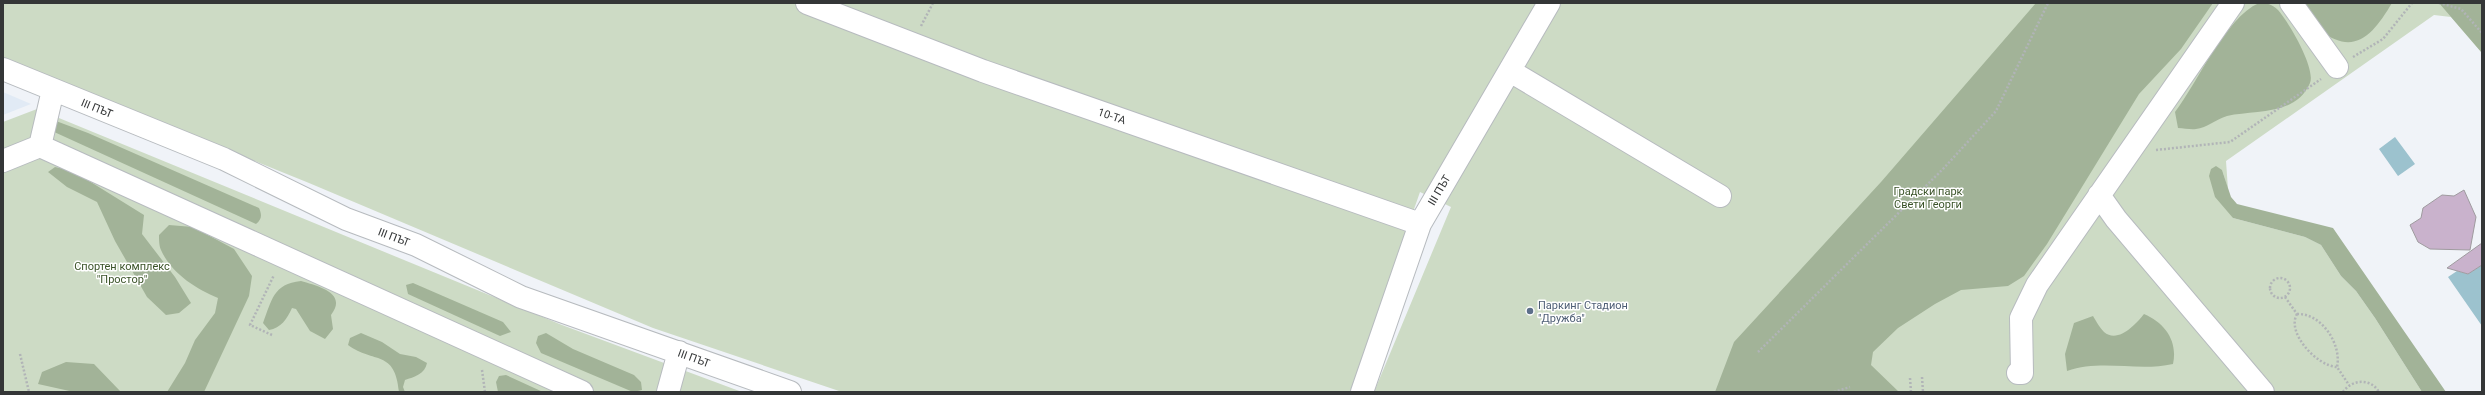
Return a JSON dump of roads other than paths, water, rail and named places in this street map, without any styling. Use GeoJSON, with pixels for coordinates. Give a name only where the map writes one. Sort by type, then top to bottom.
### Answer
{"type":"FeatureCollection","features":[{"type":"Feature","properties":{"kind":"street","name":"10-ТА"},"geometry":{"type":"LineString","coordinates":[[807,3],[912,44],[1420,224]]}},
{"type":"Feature","properties":{"kind":"street","name":"ІІІ ПЪТ"},"geometry":{"type":"LineString","coordinates":[[1362,392],[1420,224],[1549,3]]}},
{"type":"Feature","properties":{"kind":"street"},"geometry":{"type":"LineString","coordinates":[[2018,373],[2022,373],[2020,318],[2037,285],[2233,3]]}},
{"type":"Feature","properties":{"kind":"street"},"geometry":{"type":"LineString","coordinates":[[2291,3],[2337,67]]}},
{"type":"Feature","properties":{"kind":"street","name":"ІІІ ПЪТ"},"geometry":{"type":"LineString","coordinates":[[3,69],[224,159],[346,219],[416,245],[521,296],[790,392]]}},
{"type":"Feature","properties":{"kind":"street"},"geometry":{"type":"LineString","coordinates":[[1510,71],[1720,196]]}},
{"type":"Feature","properties":{"kind":"street"},"geometry":{"type":"LineString","coordinates":[[40,146],[53,90]]}},
{"type":"Feature","properties":{"kind":"street"},"geometry":{"type":"LineString","coordinates":[[3,161],[40,146],[582,392]]}},
{"type":"Feature","properties":{"kind":"street"},"geometry":{"type":"LineString","coordinates":[[2099,195],[2116,219],[2263,392]]}},
{"type":"Feature","properties":{"kind":"street"},"geometry":{"type":"LineString","coordinates":[[668,392],[679,352]]}},
{"type":"Feature","properties":{"kind":"water"},"geometry":{"type":"Polygon","coordinates":[[[2395,137],[2415,164],[2398,176],[2379,149],[2395,137]]]}},
{"type":"Feature","properties":{"kind":"water"},"geometry":{"type":"Polygon","coordinates":[[[2482,265],[2482,326],[2448,277],[2457,271],[2468,274],[2482,265]]]}},
{"type":"Feature","properties":{"kind":"place","name":"Паркинг Стадион \"Дружба\""},"geometry":{"type":"Point","coordinates":[1530,311]}},
{"type":"Feature","properties":{"kind":"park label","name":"Градски парк Свети Георги"},"geometry":{"type":"Point","coordinates":[1928,197]}},
{"type":"Feature","properties":{"kind":"park label","name":"Спортен комплекс \"Простор\""},"geometry":{"type":"Point","coordinates":[122,272]}}]}
